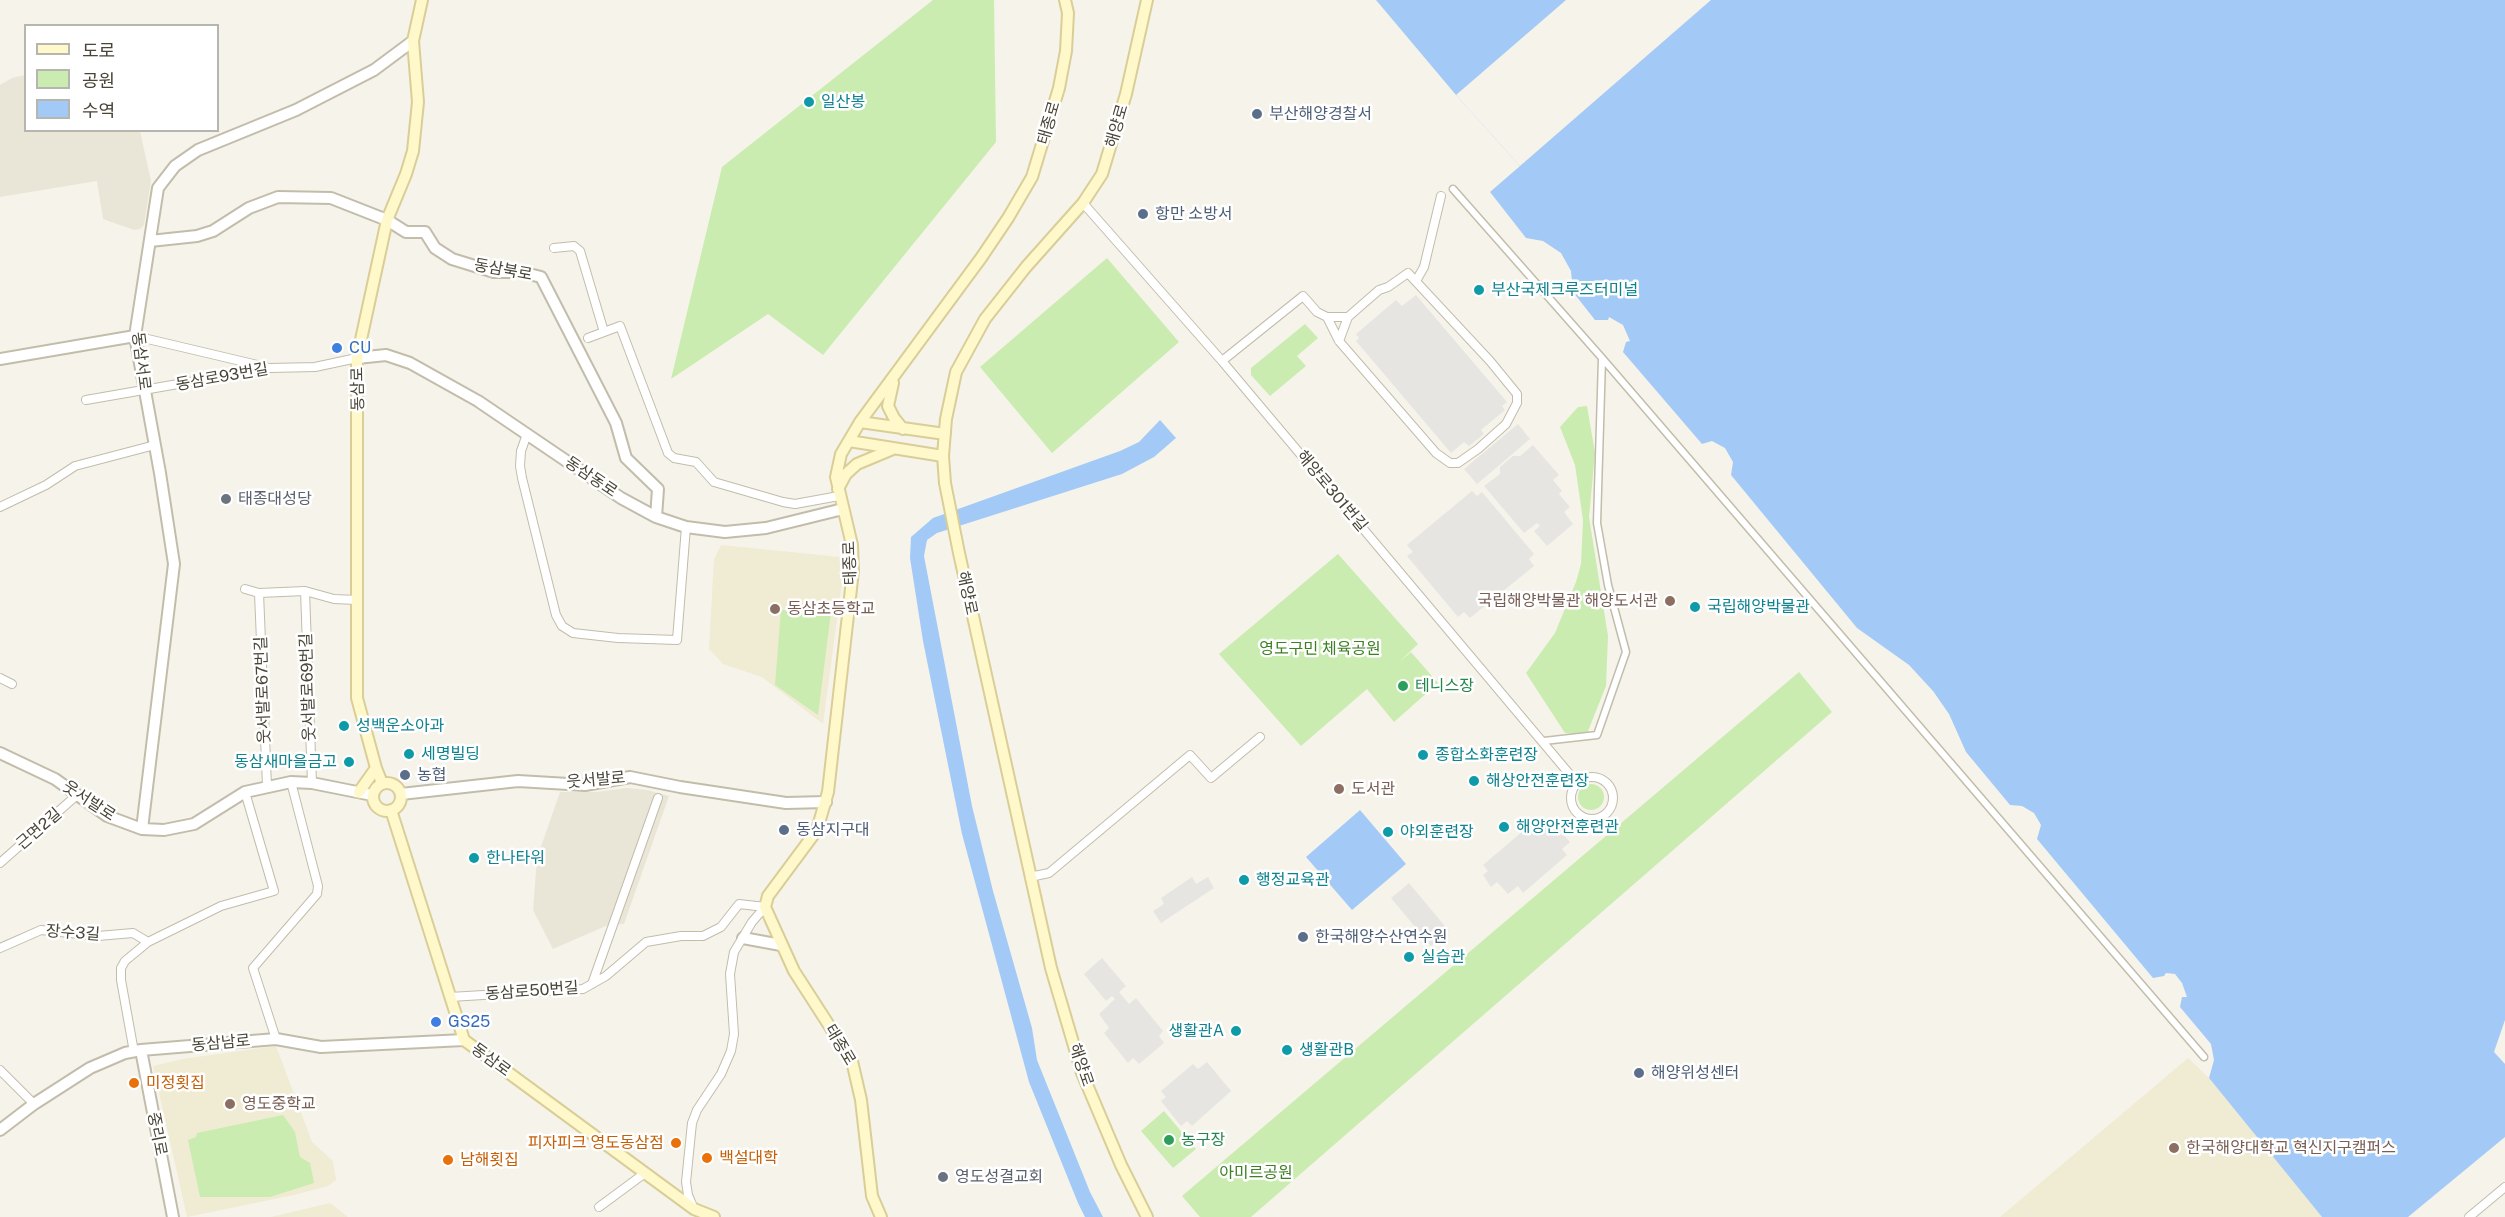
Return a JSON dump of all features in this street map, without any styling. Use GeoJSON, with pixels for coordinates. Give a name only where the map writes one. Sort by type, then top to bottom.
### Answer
{"type":"FeatureCollection","features":[{"type":"Feature","properties":{"kind":"main road","name":"동삼로"},"geometry":{"type":"LineString","coordinates":[[382,783],[357,698],[357,358],[387,220],[413,151],[418,102],[413,41],[422,0]]}},
{"type":"Feature","properties":{"kind":"main road","name":"태종로"},"geometry":{"type":"LineString","coordinates":[[881,1217],[872,1196],[861,1100],[852,1061],[794,971],[765,907],[768,896],[818,830],[826,802],[853,571],[852,545],[836,477],[841,454],[860,422],[997,234],[1032,177],[1059,88],[1066,51],[1068,13],[1065,0]]}},
{"type":"Feature","properties":{"kind":"main road","name":"해양로"},"geometry":{"type":"LineString","coordinates":[[1147,0],[1126,94],[1113,144],[1102,174],[1083,203],[1026,267],[985,319],[956,372],[943,456],[945,483],[959,553],[1050,968],[1082,1073],[1121,1165],[1147,1217]]}},
{"type":"Feature","properties":{"kind":"main road"},"geometry":{"type":"LineString","coordinates":[[895,377],[888,406],[903,429]]}},
{"type":"Feature","properties":{"kind":"main road"},"geometry":{"type":"LineString","coordinates":[[860,422],[945,434]]}},
{"type":"Feature","properties":{"kind":"main road"},"geometry":{"type":"LineString","coordinates":[[849,441],[943,456]]}},
{"type":"Feature","properties":{"kind":"main road"},"geometry":{"type":"LineString","coordinates":[[839,493],[846,474],[857,464],[896,448]]}},
{"type":"Feature","properties":{"kind":"main road"},"geometry":{"type":"LineString","coordinates":[[360,792],[376,768]]}},
{"type":"Feature","properties":{"kind":"main road"},"geometry":{"type":"LineString","coordinates":[[382,783],[394,784],[401,794],[400,802],[391,810],[383,811],[376,806],[372,795],[375,788],[382,783]]}},
{"type":"Feature","properties":{"kind":"main road","name":"동삼로"},"geometry":{"type":"LineString","coordinates":[[391,810],[464,1040],[696,1213],[714,1217]]}},
{"type":"Feature","properties":{"kind":"street","name":"동삼서로"},"geometry":{"type":"LineString","coordinates":[[142,829],[173,583],[174,556],[135,336],[158,188],[175,166],[198,150],[296,111],[374,70],[413,41]]}},
{"type":"Feature","properties":{"kind":"street"},"geometry":{"type":"LineString","coordinates":[[1454,189],[2204,1057]]}},
{"type":"Feature","properties":{"kind":"street"},"geometry":{"type":"LineString","coordinates":[[1416,282],[1424,267],[1441,196]]}},
{"type":"Feature","properties":{"kind":"street","name":"동삼북로"},"geometry":{"type":"LineString","coordinates":[[150,241],[196,236],[213,231],[249,208],[278,197],[331,198],[387,220],[406,232],[425,232],[435,248],[452,259],[494,272],[521,272],[541,278],[616,423],[626,458],[658,489],[656,517]]}},
{"type":"Feature","properties":{"kind":"street","name":"해양로301번길"},"geometry":{"type":"LineString","coordinates":[[1083,203],[1222,361],[1577,783]]}},
{"type":"Feature","properties":{"kind":"street"},"geometry":{"type":"LineString","coordinates":[[554,248],[574,246],[580,251],[604,332]]}},
{"type":"Feature","properties":{"kind":"street"},"geometry":{"type":"LineString","coordinates":[[1327,317],[1339,341],[1443,459],[1450,463],[1458,463],[1466,458],[1506,424],[1517,403],[1517,394],[1490,361],[1408,273],[1388,287],[1379,290],[1348,317],[1339,341]]}},
{"type":"Feature","properties":{"kind":"street"},"geometry":{"type":"LineString","coordinates":[[1222,361],[1303,296],[1317,312],[1327,317],[1348,317]]}},
{"type":"Feature","properties":{"kind":"street"},"geometry":{"type":"LineString","coordinates":[[588,338],[620,326],[668,453],[674,458],[696,462],[714,482],[783,502],[795,504],[839,493]]}},
{"type":"Feature","properties":{"kind":"street"},"geometry":{"type":"LineString","coordinates":[[0,359],[135,336],[270,368]]}},
{"type":"Feature","properties":{"kind":"street","name":"동삼동로"},"geometry":{"type":"LineString","coordinates":[[357,358],[386,355],[410,363],[478,401],[621,498],[656,517],[686,527],[725,532],[765,528],[843,509]]}},
{"type":"Feature","properties":{"kind":"street","name":"동삼로93번길"},"geometry":{"type":"LineString","coordinates":[[86,400],[270,368],[315,367],[357,358]]}},
{"type":"Feature","properties":{"kind":"street"},"geometry":{"type":"LineString","coordinates":[[1544,741],[1597,735],[1626,652],[1608,585],[1597,523],[1602,358]]}},
{"type":"Feature","properties":{"kind":"street"},"geometry":{"type":"LineString","coordinates":[[527,434],[521,451],[522,478],[556,615],[562,626],[573,633],[618,638],[677,640],[686,527]]}},
{"type":"Feature","properties":{"kind":"street"},"geometry":{"type":"LineString","coordinates":[[0,507],[46,486],[75,466],[155,445]]}},
{"type":"Feature","properties":{"kind":"street"},"geometry":{"type":"LineString","coordinates":[[245,589],[259,593],[305,591],[334,599],[357,600]]}},
{"type":"Feature","properties":{"kind":"street","name":"웃서발로69번길"},"geometry":{"type":"LineString","coordinates":[[305,591],[312,783]]}},
{"type":"Feature","properties":{"kind":"street","name":"웃서발로67번길"},"geometry":{"type":"LineString","coordinates":[[259,593],[267,786]]}},
{"type":"Feature","properties":{"kind":"street"},"geometry":{"type":"LineString","coordinates":[[0,678],[12,684]]}},
{"type":"Feature","properties":{"kind":"street"},"geometry":{"type":"LineString","coordinates":[[1030,877],[1049,873],[1190,755],[1211,778],[1260,737]]}},
{"type":"Feature","properties":{"kind":"street","name":"웃서발로"},"geometry":{"type":"LineString","coordinates":[[0,753],[45,773],[107,816],[142,829],[164,830],[194,824],[245,792],[291,782],[312,783],[372,795]]}},
{"type":"Feature","properties":{"kind":"street","name":"웃서발로"},"geometry":{"type":"LineString","coordinates":[[401,794],[519,781],[585,785],[630,777],[786,803],[826,802]]}},
{"type":"Feature","properties":{"kind":"street"},"geometry":{"type":"LineString","coordinates":[[1596,777],[1608,783],[1614,796],[1613,803],[1606,814],[1593,819],[1579,815],[1571,803],[1573,788],[1577,783],[1583,779],[1596,777]]}},
{"type":"Feature","properties":{"kind":"street"},"geometry":{"type":"LineString","coordinates":[[276,1039],[253,968],[317,894],[318,886],[291,782]]}},
{"type":"Feature","properties":{"kind":"street"},"geometry":{"type":"LineString","coordinates":[[138,1051],[121,980],[121,968],[125,960],[148,942],[221,906],[274,891],[245,792]]}},
{"type":"Feature","properties":{"kind":"street","name":"근면2길"},"geometry":{"type":"LineString","coordinates":[[0,863],[77,795]]}},
{"type":"Feature","properties":{"kind":"street"},"geometry":{"type":"LineString","coordinates":[[592,984],[658,798]]}},
{"type":"Feature","properties":{"kind":"street","name":"동삼로50번길"},"geometry":{"type":"LineString","coordinates":[[450,997],[583,989],[606,976],[646,942],[681,936],[703,936],[721,927],[739,904],[765,907]]}},
{"type":"Feature","properties":{"kind":"street"},"geometry":{"type":"LineString","coordinates":[[696,1213],[688,1195],[686,1182],[692,1123],[732,1051],[734,1034],[730,965],[743,938],[765,907]]}},
{"type":"Feature","properties":{"kind":"street","name":"장수3길"},"geometry":{"type":"LineString","coordinates":[[0,948],[41,930],[98,936],[133,933],[148,942]]}},
{"type":"Feature","properties":{"kind":"street"},"geometry":{"type":"LineString","coordinates":[[743,938],[781,945]]}},
{"type":"Feature","properties":{"kind":"street","name":"동삼남로"},"geometry":{"type":"LineString","coordinates":[[0,1130],[34,1104],[90,1068],[138,1051],[276,1039],[321,1047],[464,1040]]}},
{"type":"Feature","properties":{"kind":"street","name":"중리로"},"geometry":{"type":"LineString","coordinates":[[138,1051],[174,1217]]}},
{"type":"Feature","properties":{"kind":"street"},"geometry":{"type":"LineString","coordinates":[[0,1070],[34,1104]]}},
{"type":"Feature","properties":{"kind":"street"},"geometry":{"type":"LineString","coordinates":[[599,1207],[645,1173]]}},
{"type":"Feature","properties":{"kind":"street"},"geometry":{"type":"LineString","coordinates":[[2469,1217],[2505,1187]]}},
{"type":"Feature","properties":{"kind":"shaded area"},"geometry":{"type":"Polygon","coordinates":[[[24,75],[24,132],[140,132],[151,181],[144,225],[140,229],[134,230],[103,219],[97,181],[0,197],[0,85],[12,78],[24,75]]]}},
{"type":"Feature","properties":{"kind":"shaded area"},"geometry":{"type":"Polygon","coordinates":[[[1416,295],[1507,402],[1502,406],[1505,410],[1481,430],[1484,434],[1469,446],[1464,442],[1451,453],[1356,341],[1359,338],[1356,334],[1396,300],[1402,306],[1416,295]]]}},
{"type":"Feature","properties":{"kind":"shaded area"},"geometry":{"type":"Polygon","coordinates":[[[1518,424],[1530,439],[1477,484],[1464,469],[1518,424]]]}},
{"type":"Feature","properties":{"kind":"shaded area"},"geometry":{"type":"Polygon","coordinates":[[[1533,445],[1559,475],[1553,480],[1562,491],[1559,494],[1570,507],[1564,512],[1573,524],[1547,546],[1534,531],[1540,526],[1537,523],[1524,533],[1484,486],[1500,474],[1500,467],[1513,456],[1520,456],[1533,445]]]}},
{"type":"Feature","properties":{"kind":"shaded area"},"geometry":{"type":"Polygon","coordinates":[[[1472,491],[1477,496],[1482,492],[1534,554],[1529,559],[1534,566],[1470,618],[1464,612],[1458,617],[1407,556],[1413,552],[1407,545],[1472,491]]]}},
{"type":"Feature","properties":{"kind":"shaded area","name":"동삼초등학교"},"geometry":{"type":"Polygon","coordinates":[[[721,545],[840,557],[844,568],[823,724],[762,677],[723,664],[709,649],[714,559],[721,545]]]}},
{"type":"Feature","properties":{"kind":"shaded area"},"geometry":{"type":"Polygon","coordinates":[[[627,788],[669,796],[624,924],[608,925],[553,949],[533,910],[537,858],[560,792],[596,792],[627,788]]]}},
{"type":"Feature","properties":{"kind":"shaded area"},"geometry":{"type":"Polygon","coordinates":[[[1550,818],[1570,842],[1562,849],[1567,855],[1523,893],[1518,886],[1508,894],[1497,882],[1491,887],[1483,875],[1488,871],[1483,865],[1537,819],[1542,825],[1550,818]]]}},
{"type":"Feature","properties":{"kind":"shaded area"},"geometry":{"type":"Polygon","coordinates":[[[1192,877],[1196,884],[1208,877],[1214,888],[1161,923],[1153,911],[1164,904],[1161,898],[1192,877]]]}},
{"type":"Feature","properties":{"kind":"shaded area"},"geometry":{"type":"Polygon","coordinates":[[[1409,883],[1449,931],[1431,946],[1391,898],[1409,883]]]}},
{"type":"Feature","properties":{"kind":"shaded area"},"geometry":{"type":"Polygon","coordinates":[[[1102,958],[1126,986],[1119,992],[1129,1004],[1136,998],[1163,1031],[1159,1036],[1164,1043],[1139,1064],[1133,1058],[1128,1063],[1104,1033],[1109,1028],[1099,1014],[1115,999],[1112,996],[1106,1001],[1084,974],[1102,958]]]}},
{"type":"Feature","properties":{"kind":"shaded area","name":"영도중학교"},"geometry":{"type":"Polygon","coordinates":[[[276,1046],[312,1142],[333,1161],[336,1180],[328,1186],[294,1195],[187,1217],[153,1066],[183,1059],[276,1046]]]}},
{"type":"Feature","properties":{"kind":"shaded area","name":"한국해양대학교 혁신지구캠퍼스"},"geometry":{"type":"Polygon","coordinates":[[[2188,1058],[2209,1078],[2322,1217],[2000,1217],[2188,1058]]]}},
{"type":"Feature","properties":{"kind":"shaded area"},"geometry":{"type":"Polygon","coordinates":[[[1207,1062],[1231,1091],[1192,1126],[1187,1121],[1181,1126],[1161,1101],[1166,1097],[1161,1091],[1193,1064],[1198,1069],[1207,1062]]]}},
{"type":"Feature","properties":{"kind":"shaded area"},"geometry":{"type":"Polygon","coordinates":[[[330,1203],[348,1217],[271,1217],[330,1203]]]}},
{"type":"Feature","properties":{"kind":"green space"},"geometry":{"type":"Polygon","coordinates":[[[933,0],[994,0],[996,142],[823,355],[768,314],[671,379],[722,167],[933,0]]]}},
{"type":"Feature","properties":{"kind":"green space"},"geometry":{"type":"Polygon","coordinates":[[[1107,258],[1179,342],[1052,453],[980,367],[1107,258]]]}},
{"type":"Feature","properties":{"kind":"green space"},"geometry":{"type":"Polygon","coordinates":[[[1305,324],[1318,338],[1297,356],[1306,366],[1270,396],[1251,375],[1251,368],[1305,324]]]}},
{"type":"Feature","properties":{"kind":"green space"},"geometry":{"type":"Polygon","coordinates":[[[1587,406],[1595,453],[1589,517],[1608,636],[1606,686],[1586,736],[1565,733],[1526,673],[1555,633],[1581,564],[1583,520],[1575,465],[1560,427],[1578,407],[1587,406]]]}},
{"type":"Feature","properties":{"kind":"green space","name":"영도구민 체육공원"},"geometry":{"type":"Polygon","coordinates":[[[1338,554],[1418,644],[1398,663],[1411,652],[1438,683],[1394,722],[1367,689],[1301,746],[1219,654],[1338,554]]]}},
{"type":"Feature","properties":{"kind":"green space"},"geometry":{"type":"Polygon","coordinates":[[[781,610],[831,612],[818,715],[775,685],[781,610]]]}},
{"type":"Feature","properties":{"kind":"green space","name":"아미르공원"},"geometry":{"type":"Polygon","coordinates":[[[1799,672],[1832,712],[1251,1217],[1200,1217],[1182,1196],[1799,672]]]}},
{"type":"Feature","properties":{"kind":"green space"},"geometry":{"type":"Polygon","coordinates":[[[1591,784],[1600,788],[1604,797],[1600,806],[1591,810],[1582,806],[1578,797],[1582,788],[1591,784]]]}},
{"type":"Feature","properties":{"kind":"green space","name":"농구장"},"geometry":{"type":"Polygon","coordinates":[[[1164,1111],[1196,1149],[1173,1168],[1141,1131],[1164,1111]]]}},
{"type":"Feature","properties":{"kind":"green space"},"geometry":{"type":"Polygon","coordinates":[[[283,1115],[295,1132],[300,1157],[310,1163],[314,1183],[270,1197],[200,1197],[188,1140],[196,1137],[197,1133],[283,1115]]]}},
{"type":"Feature","properties":{"kind":"water"},"geometry":{"type":"Polygon","coordinates":[[[1376,0],[2505,0],[2505,1020],[2494,1052],[2505,1064],[2505,1137],[2408,1217],[2322,1217],[2209,1078],[2214,1060],[2211,1044],[2180,1007],[2182,997],[2187,997],[2182,983],[2175,974],[2166,973],[2164,976],[2153,978],[2037,839],[2041,825],[2034,813],[2022,806],[2010,805],[1966,752],[1949,714],[1933,691],[1909,665],[1857,628],[1731,475],[1733,462],[1725,448],[1712,441],[1702,444],[1623,352],[1626,342],[1630,341],[1623,325],[1609,317],[1608,320],[1595,320],[1573,292],[1571,271],[1561,253],[1543,241],[1526,238],[1490,192],[1520,166],[1456,95],[1376,0]]]}},
{"type":"Feature","properties":{"kind":"water"},"geometry":{"type":"Polygon","coordinates":[[[1160,420],[1176,438],[1154,457],[1122,474],[937,533],[927,540],[924,556],[972,806],[993,891],[1032,1028],[1037,1060],[1090,1192],[1103,1217],[1085,1217],[1029,1082],[962,834],[923,641],[910,558],[911,537],[933,518],[1120,451],[1139,442],[1160,420]]]}},
{"type":"Feature","properties":{"kind":"water"},"geometry":{"type":"Polygon","coordinates":[[[1360,810],[1406,864],[1352,910],[1306,857],[1360,810]]]}},
{"type":"Feature","properties":{"kind":"pier"},"geometry":{"type":"Polygon","coordinates":[[[1566,0],[1711,0],[1520,166],[1456,95],[1566,0]]]}},
{"type":"Feature","properties":{"kind":"place","name":"일산봉"},"geometry":{"type":"Point","coordinates":[809,102]}},
{"type":"Feature","properties":{"kind":"place","name":"부산해양경찰서"},"geometry":{"type":"Point","coordinates":[1257,114]}},
{"type":"Feature","properties":{"kind":"place","name":"항만 소방서"},"geometry":{"type":"Point","coordinates":[1143,214]}},
{"type":"Feature","properties":{"kind":"place","name":"부산국제크루즈터미널"},"geometry":{"type":"Point","coordinates":[1479,290]}},
{"type":"Feature","properties":{"kind":"place","name":"CU"},"geometry":{"type":"Point","coordinates":[337,348]}},
{"type":"Feature","properties":{"kind":"place","name":"태종대성당"},"geometry":{"type":"Point","coordinates":[226,499]}},
{"type":"Feature","properties":{"kind":"place","name":"국립해양박물관 해양도서관"},"geometry":{"type":"Point","coordinates":[1670,601]}},
{"type":"Feature","properties":{"kind":"place","name":"국립해양박물관"},"geometry":{"type":"Point","coordinates":[1695,607]}},
{"type":"Feature","properties":{"kind":"place","name":"동삼초등학교"},"geometry":{"type":"Point","coordinates":[775,609]}},
{"type":"Feature","properties":{"kind":"place","name":"테니스장"},"geometry":{"type":"Point","coordinates":[1403,686]}},
{"type":"Feature","properties":{"kind":"place","name":"성백운소아과"},"geometry":{"type":"Point","coordinates":[344,726]}},
{"type":"Feature","properties":{"kind":"place","name":"세명빌딩"},"geometry":{"type":"Point","coordinates":[409,754]}},
{"type":"Feature","properties":{"kind":"place","name":"종합소화훈련장"},"geometry":{"type":"Point","coordinates":[1423,755]}},
{"type":"Feature","properties":{"kind":"place","name":"동삼새마을금고"},"geometry":{"type":"Point","coordinates":[349,762]}},
{"type":"Feature","properties":{"kind":"place","name":"농협"},"geometry":{"type":"Point","coordinates":[405,775]}},
{"type":"Feature","properties":{"kind":"place","name":"해상안전훈련장"},"geometry":{"type":"Point","coordinates":[1474,781]}},
{"type":"Feature","properties":{"kind":"place","name":"도서관"},"geometry":{"type":"Point","coordinates":[1339,789]}},
{"type":"Feature","properties":{"kind":"place","name":"해양안전훈련관"},"geometry":{"type":"Point","coordinates":[1504,827]}},
{"type":"Feature","properties":{"kind":"place","name":"동삼지구대"},"geometry":{"type":"Point","coordinates":[784,830]}},
{"type":"Feature","properties":{"kind":"place","name":"야외훈련장"},"geometry":{"type":"Point","coordinates":[1388,832]}},
{"type":"Feature","properties":{"kind":"place","name":"한나타워"},"geometry":{"type":"Point","coordinates":[474,858]}},
{"type":"Feature","properties":{"kind":"place","name":"행정교육관"},"geometry":{"type":"Point","coordinates":[1244,880]}},
{"type":"Feature","properties":{"kind":"place","name":"한국해양수산연수원"},"geometry":{"type":"Point","coordinates":[1303,937]}},
{"type":"Feature","properties":{"kind":"place","name":"실습관"},"geometry":{"type":"Point","coordinates":[1409,957]}},
{"type":"Feature","properties":{"kind":"place","name":"GS25"},"geometry":{"type":"Point","coordinates":[436,1022]}},
{"type":"Feature","properties":{"kind":"place","name":"생활관A"},"geometry":{"type":"Point","coordinates":[1236,1031]}},
{"type":"Feature","properties":{"kind":"place","name":"생활관B"},"geometry":{"type":"Point","coordinates":[1287,1050]}},
{"type":"Feature","properties":{"kind":"place","name":"해양위성센터"},"geometry":{"type":"Point","coordinates":[1639,1073]}},
{"type":"Feature","properties":{"kind":"place","name":"미정횟집"},"geometry":{"type":"Point","coordinates":[134,1083]}},
{"type":"Feature","properties":{"kind":"place","name":"영도중학교"},"geometry":{"type":"Point","coordinates":[230,1104]}},
{"type":"Feature","properties":{"kind":"place","name":"농구장"},"geometry":{"type":"Point","coordinates":[1169,1140]}},
{"type":"Feature","properties":{"kind":"place","name":"피자피크 영도동삼점"},"geometry":{"type":"Point","coordinates":[676,1143]}},
{"type":"Feature","properties":{"kind":"place","name":"한국해양대학교 혁신지구캠퍼스"},"geometry":{"type":"Point","coordinates":[2174,1148]}},
{"type":"Feature","properties":{"kind":"place","name":"백설대학"},"geometry":{"type":"Point","coordinates":[707,1158]}},
{"type":"Feature","properties":{"kind":"place","name":"남해횟집"},"geometry":{"type":"Point","coordinates":[448,1160]}},
{"type":"Feature","properties":{"kind":"place","name":"영도성결교회"},"geometry":{"type":"Point","coordinates":[943,1177]}}]}
